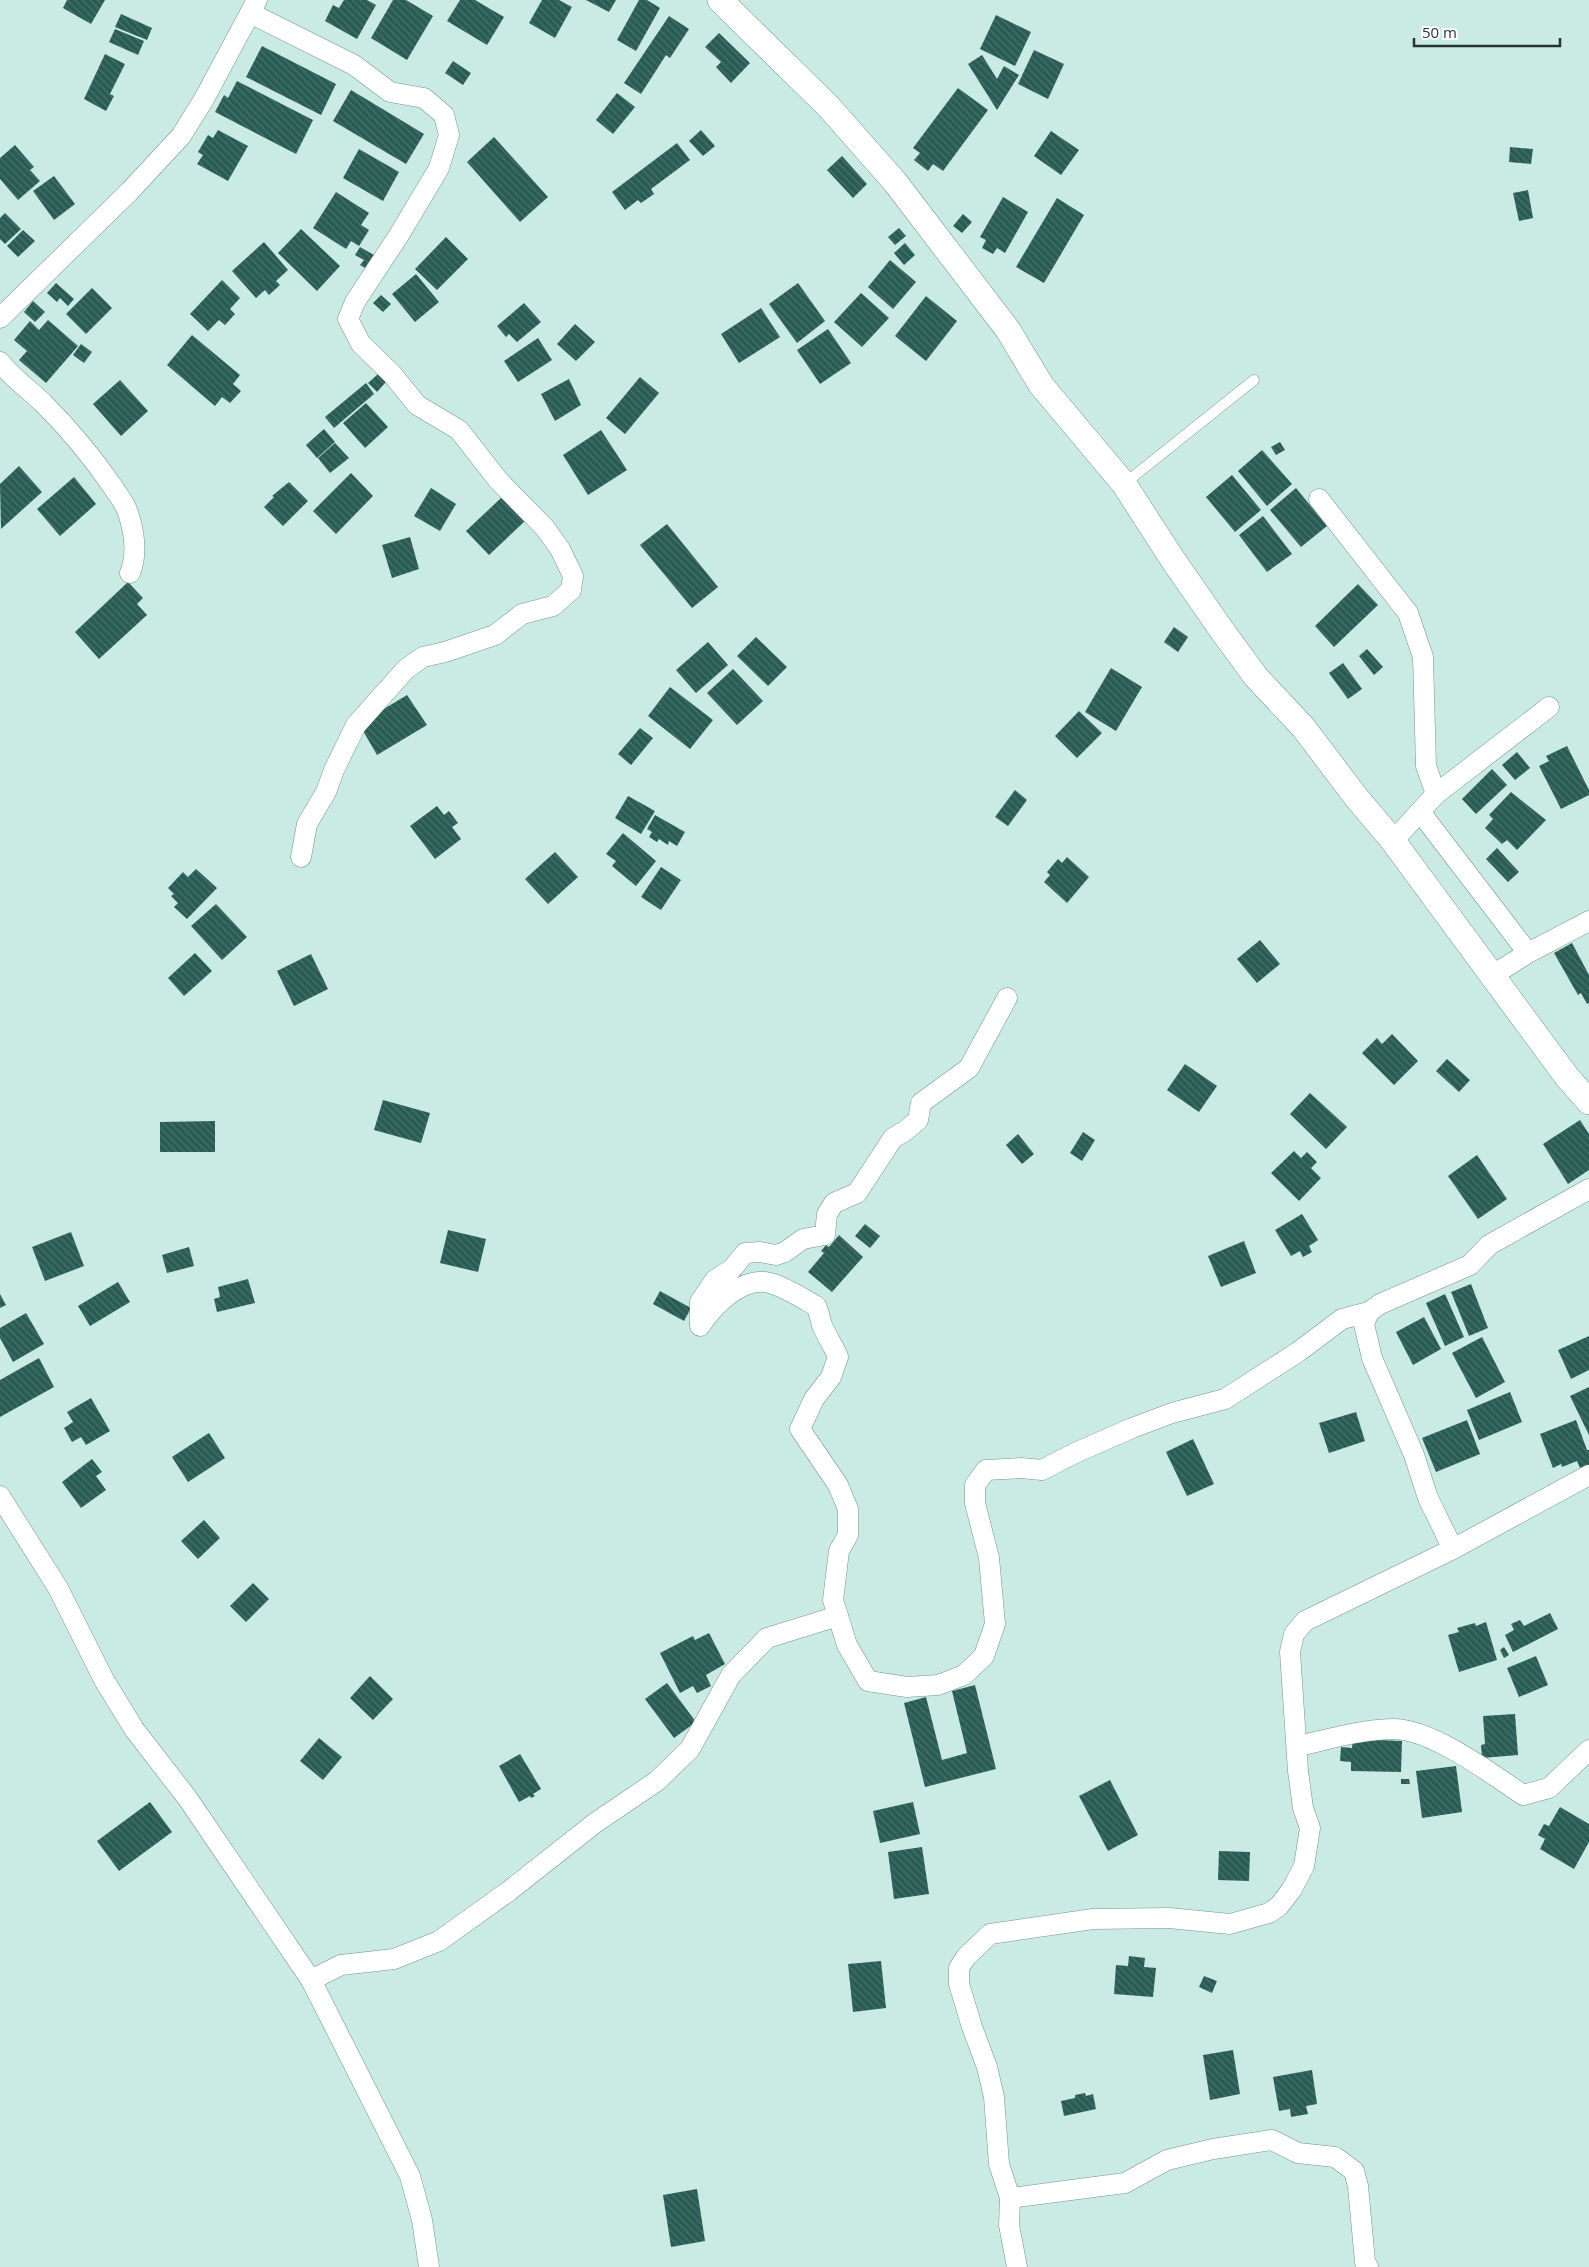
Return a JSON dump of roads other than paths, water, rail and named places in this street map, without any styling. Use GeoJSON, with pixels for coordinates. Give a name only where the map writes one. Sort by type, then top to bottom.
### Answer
{"type":"FeatureCollection","features":[{"type":"Feature","properties":{"kind":"street"},"geometry":{"type":"LineString","coordinates":[[720,0],[828,106],[895,182],[1008,330],[1041,385],[1124,484],[1172,560],[1228,640],[1256,677],[1303,727],[1356,797],[1393,841],[1567,1077],[1589,1102]]}},
{"type":"Feature","properties":{"kind":"street"},"geometry":{"type":"LineString","coordinates":[[0,318],[129,192],[181,136],[204,99],[253,6],[354,65],[390,92],[424,98],[444,115],[449,135],[439,168],[399,235],[355,302],[348,319],[361,344],[392,374],[417,405],[459,430],[498,480],[545,528],[560,549],[573,576],[571,590],[554,606],[522,614],[495,635],[445,652],[423,657],[406,669],[356,726],[334,770],[326,792],[307,824],[301,857]]}},
{"type":"Feature","properties":{"kind":"street"},"geometry":{"type":"LineString","coordinates":[[0,362],[6,370],[44,405],[97,463],[127,510],[135,539],[134,564],[130,573]]}},
{"type":"Feature","properties":{"kind":"street"},"geometry":{"type":"LineString","coordinates":[[1319,499],[1408,613],[1423,657],[1426,766],[1436,794]]}},
{"type":"Feature","properties":{"kind":"street"},"geometry":{"type":"LineString","coordinates":[[1393,841],[1436,794],[1549,707]]}},
{"type":"Feature","properties":{"kind":"street"},"geometry":{"type":"LineString","coordinates":[[1420,813],[1528,953]]}},
{"type":"Feature","properties":{"kind":"street"},"geometry":{"type":"LineString","coordinates":[[1493,975],[1528,953],[1589,921]]}},
{"type":"Feature","properties":{"kind":"street"},"geometry":{"type":"LineString","coordinates":[[1007,998],[969,1068],[921,1103],[918,1120],[906,1131],[892,1138],[858,1193],[834,1203],[827,1214],[825,1235],[803,1239],[785,1252],[776,1255],[760,1252],[745,1253],[732,1269],[715,1280],[700,1302],[700,1326],[708,1314],[737,1289],[754,1283],[769,1282],[816,1306],[823,1327],[830,1337],[838,1358],[831,1377],[814,1400],[800,1428],[838,1485],[848,1509],[848,1535],[840,1551],[833,1600],[847,1645],[868,1681],[907,1687],[938,1686],[964,1675],[984,1656],[995,1624],[989,1558],[975,1503],[975,1485],[986,1470],[1021,1468],[1042,1470],[1132,1428],[1172,1413],[1225,1399],[1259,1375],[1298,1352],[1342,1319],[1369,1312],[1380,1304],[1470,1265],[1490,1245],[1589,1189]]}},
{"type":"Feature","properties":{"kind":"street"},"geometry":{"type":"LineString","coordinates":[[1369,1312],[1364,1324],[1372,1358],[1414,1455],[1428,1498],[1454,1549]]}},
{"type":"Feature","properties":{"kind":"street"},"geometry":{"type":"LineString","coordinates":[[1017,2267],[1009,2226],[1010,2198],[999,2164],[994,2097],[987,2067],[972,2028],[959,1984],[959,1968],[966,1957],[990,1934],[1093,1919],[1169,1918],[1230,1924],[1269,1913],[1284,1900],[1304,1866],[1310,1828],[1303,1808],[1298,1771],[1298,1746],[1290,1652],[1294,1634],[1305,1621],[1454,1549],[1589,1475]]}},
{"type":"Feature","properties":{"kind":"street"},"geometry":{"type":"LineString","coordinates":[[0,1496],[58,1588],[104,1680],[134,1729],[188,1799],[311,1980],[410,2176],[422,2220],[429,2267]]}},
{"type":"Feature","properties":{"kind":"street"},"geometry":{"type":"LineString","coordinates":[[311,1980],[341,1965],[394,1959],[439,1941],[509,1891],[595,1823],[657,1781],[690,1749],[731,1674],[767,1638],[838,1616]]}},
{"type":"Feature","properties":{"kind":"street"},"geometry":{"type":"LineString","coordinates":[[1298,1746],[1364,1731],[1397,1729],[1427,1736],[1494,1775],[1523,1795],[1549,1788],[1589,1750]]}},
{"type":"Feature","properties":{"kind":"street"},"geometry":{"type":"LineString","coordinates":[[1010,2198],[1125,2183],[1167,2160],[1213,2149],[1272,2140],[1298,2154],[1335,2157],[1354,2171],[1358,2186],[1365,2262],[1368,2267]]}},
{"type":"Feature","properties":{"kind":"lane"},"geometry":{"type":"LineString","coordinates":[[1124,484],[1254,380]]}}]}
